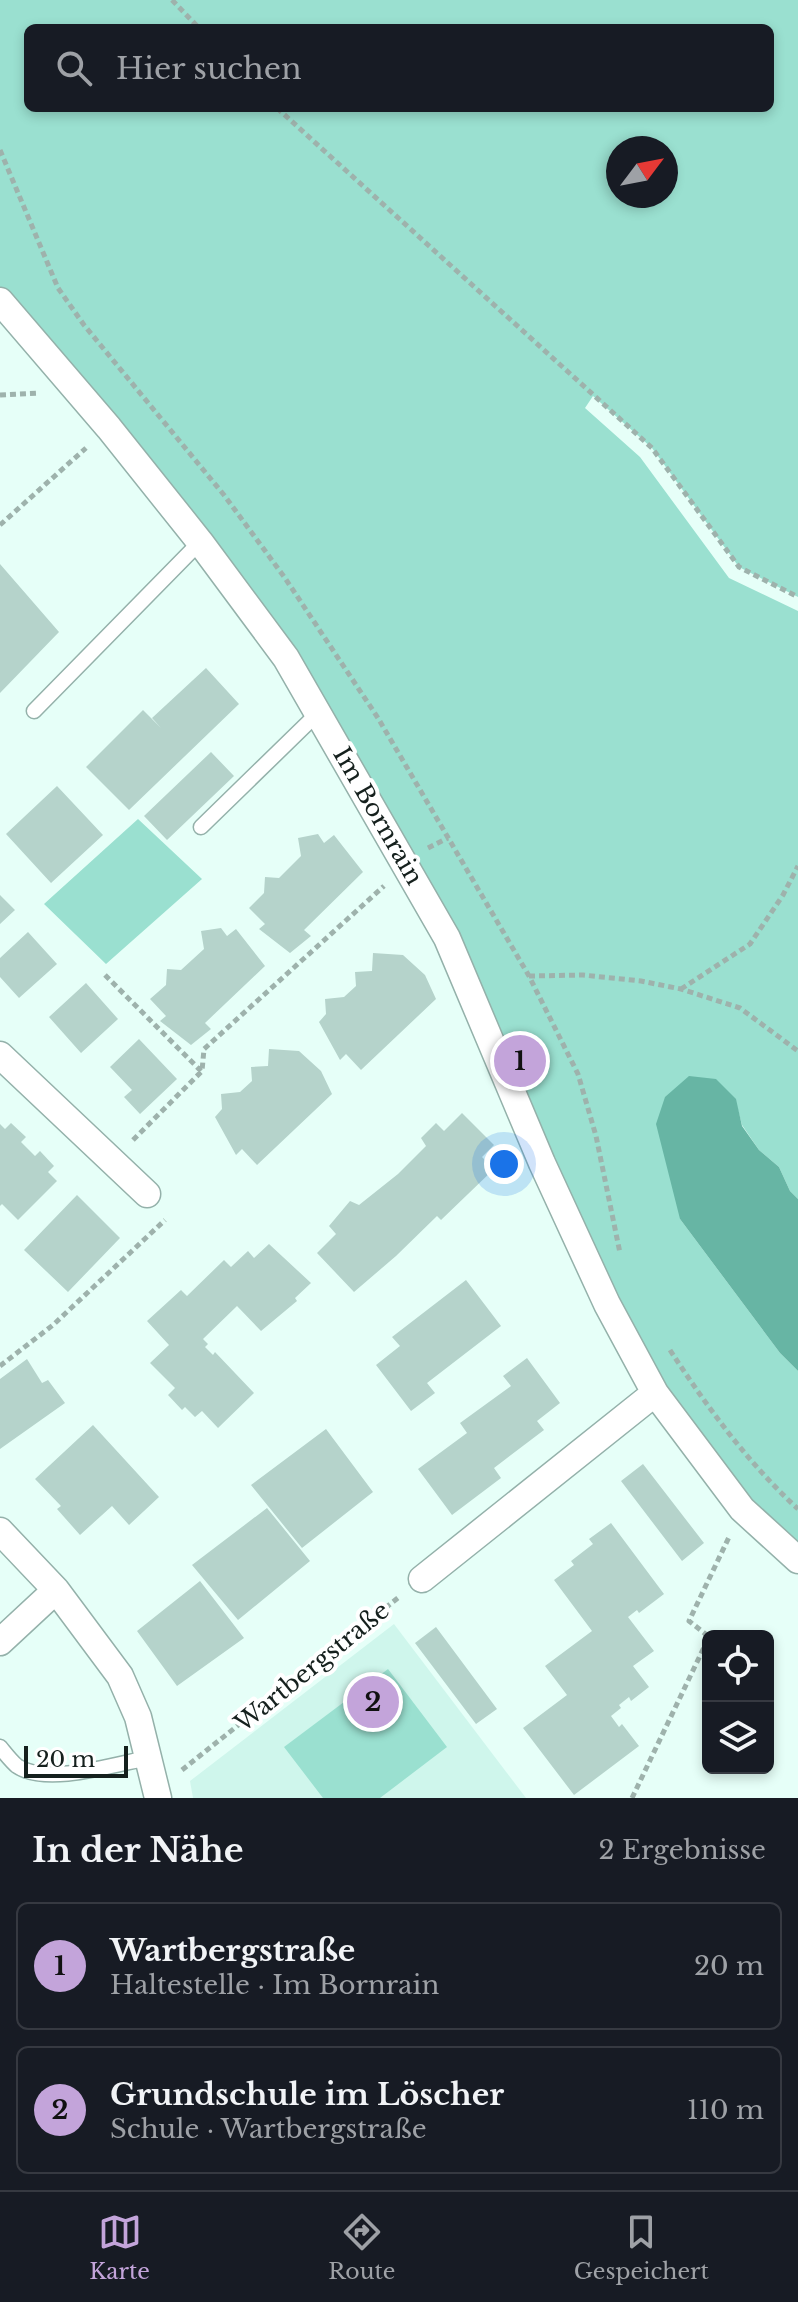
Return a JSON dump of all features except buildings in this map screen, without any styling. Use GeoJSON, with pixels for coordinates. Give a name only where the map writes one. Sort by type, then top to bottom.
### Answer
{"type":"FeatureCollection","features":[{"type":"Feature","properties":{"kind":"street","name":"Im Bornrain"},"geometry":{"type":"LineString","coordinates":[[0,301],[109,428],[200,542],[286,658],[447,938],[542,1163],[607,1304],[655,1393],[742,1509],[798,1560]]}},
{"type":"Feature","properties":{"kind":"street"},"geometry":{"type":"LineString","coordinates":[[0,1055],[147,1194]]}},
{"type":"Feature","properties":{"kind":"street"},"geometry":{"type":"LineString","coordinates":[[422,1579],[655,1393]]}},
{"type":"Feature","properties":{"kind":"street"},"geometry":{"type":"LineString","coordinates":[[0,1531],[56,1590],[120,1676],[138,1717],[157,1794]]}},
{"type":"Feature","properties":{"kind":"street"},"geometry":{"type":"LineString","coordinates":[[0,1642],[56,1590]]}},
{"type":"Feature","properties":{"kind":"lane"},"geometry":{"type":"LineString","coordinates":[[34,711],[200,542]]}},
{"type":"Feature","properties":{"kind":"lane"},"geometry":{"type":"LineString","coordinates":[[201,827],[319,712]]}},
{"type":"Feature","properties":{"kind":"lane"},"geometry":{"type":"LineString","coordinates":[[0,1747],[18,1767],[42,1774],[76,1772],[148,1758]]}},
{"type":"Feature","properties":{"kind":"path"},"geometry":{"type":"LineString","coordinates":[[172,0],[195,24]]}},
{"type":"Feature","properties":{"kind":"path"},"geometry":{"type":"LineString","coordinates":[[281,112],[652,448],[739,567],[798,597]]}},
{"type":"Feature","properties":{"kind":"path"},"geometry":{"type":"LineString","coordinates":[[0,150],[58,288],[84,325],[224,495],[285,578],[378,718],[529,976],[578,1074],[596,1136],[622,1261]]}},
{"type":"Feature","properties":{"kind":"path"},"geometry":{"type":"LineString","coordinates":[[0,525],[109,428]]}},
{"type":"Feature","properties":{"kind":"path"},"geometry":{"type":"LineString","coordinates":[[112,1160],[202,1071],[204,1049],[406,866],[430,846],[448,838]]}},
{"type":"Feature","properties":{"kind":"path"},"geometry":{"type":"LineString","coordinates":[[681,989],[750,944],[783,895],[798,866]]}},
{"type":"Feature","properties":{"kind":"path"},"geometry":{"type":"LineString","coordinates":[[105,975],[202,1071]]}},
{"type":"Feature","properties":{"kind":"path"},"geometry":{"type":"LineString","coordinates":[[529,976],[583,975],[681,989],[740,1008],[798,1051]]}},
{"type":"Feature","properties":{"kind":"path"},"geometry":{"type":"LineString","coordinates":[[0,1366],[37,1339],[153,1232]]}},
{"type":"Feature","properties":{"kind":"path"},"geometry":{"type":"LineString","coordinates":[[662,1338],[696,1390],[766,1480],[798,1509]]}},
{"type":"Feature","properties":{"kind":"path"},"geometry":{"type":"LineString","coordinates":[[702,1632],[689,1621],[742,1509]]}},
{"type":"Feature","properties":{"kind":"path","name":"Wartbergstraße"},"geometry":{"type":"LineString","coordinates":[[157,1794],[422,1579]]}},
{"type":"Feature","properties":{"kind":"path"},"geometry":{"type":"LineString","coordinates":[[632,1798],[702,1650]]}},
{"type":"Feature","properties":{"kind":"shaded area"},"geometry":{"type":"Polygon","coordinates":[[[0,0],[798,0],[798,597],[739,567],[652,448],[593,396],[585,408],[640,457],[729,578],[798,611],[798,1199],[790,1191],[779,1167],[759,1150],[742,1125],[735,1099],[680,1219],[780,1353],[798,1371],[798,1560],[655,1393],[447,938],[286,658],[0,301],[0,0]]]}},
{"type":"Feature","properties":{"kind":"shaded area"},"geometry":{"type":"Polygon","coordinates":[[[138,819],[202,879],[106,964],[44,904],[138,819]]]}},
{"type":"Feature","properties":{"kind":"shaded area"},"geometry":{"type":"Polygon","coordinates":[[[689,1076],[716,1079],[736,1099],[742,1126],[759,1150],[779,1167],[790,1191],[798,1199],[798,1371],[780,1353],[680,1219],[656,1124],[665,1097],[689,1076]]]}},
{"type":"Feature","properties":{"kind":"shaded area"},"geometry":{"type":"Polygon","coordinates":[[[394,1624],[526,1798],[193,1798],[190,1781],[394,1624]]]}},
{"type":"Feature","properties":{"kind":"shaded area"},"geometry":{"type":"Polygon","coordinates":[[[388,1669],[447,1747],[380,1798],[323,1798],[284,1747],[388,1669]]]}},
{"type":"Feature","properties":{"kind":"place","name":"Wartbergstraße"},"geometry":{"type":"Point","coordinates":[520,1061]}},
{"type":"Feature","properties":{"kind":"place","name":"Grundschule im Löscher"},"geometry":{"type":"Point","coordinates":[373,1702]}}]}
